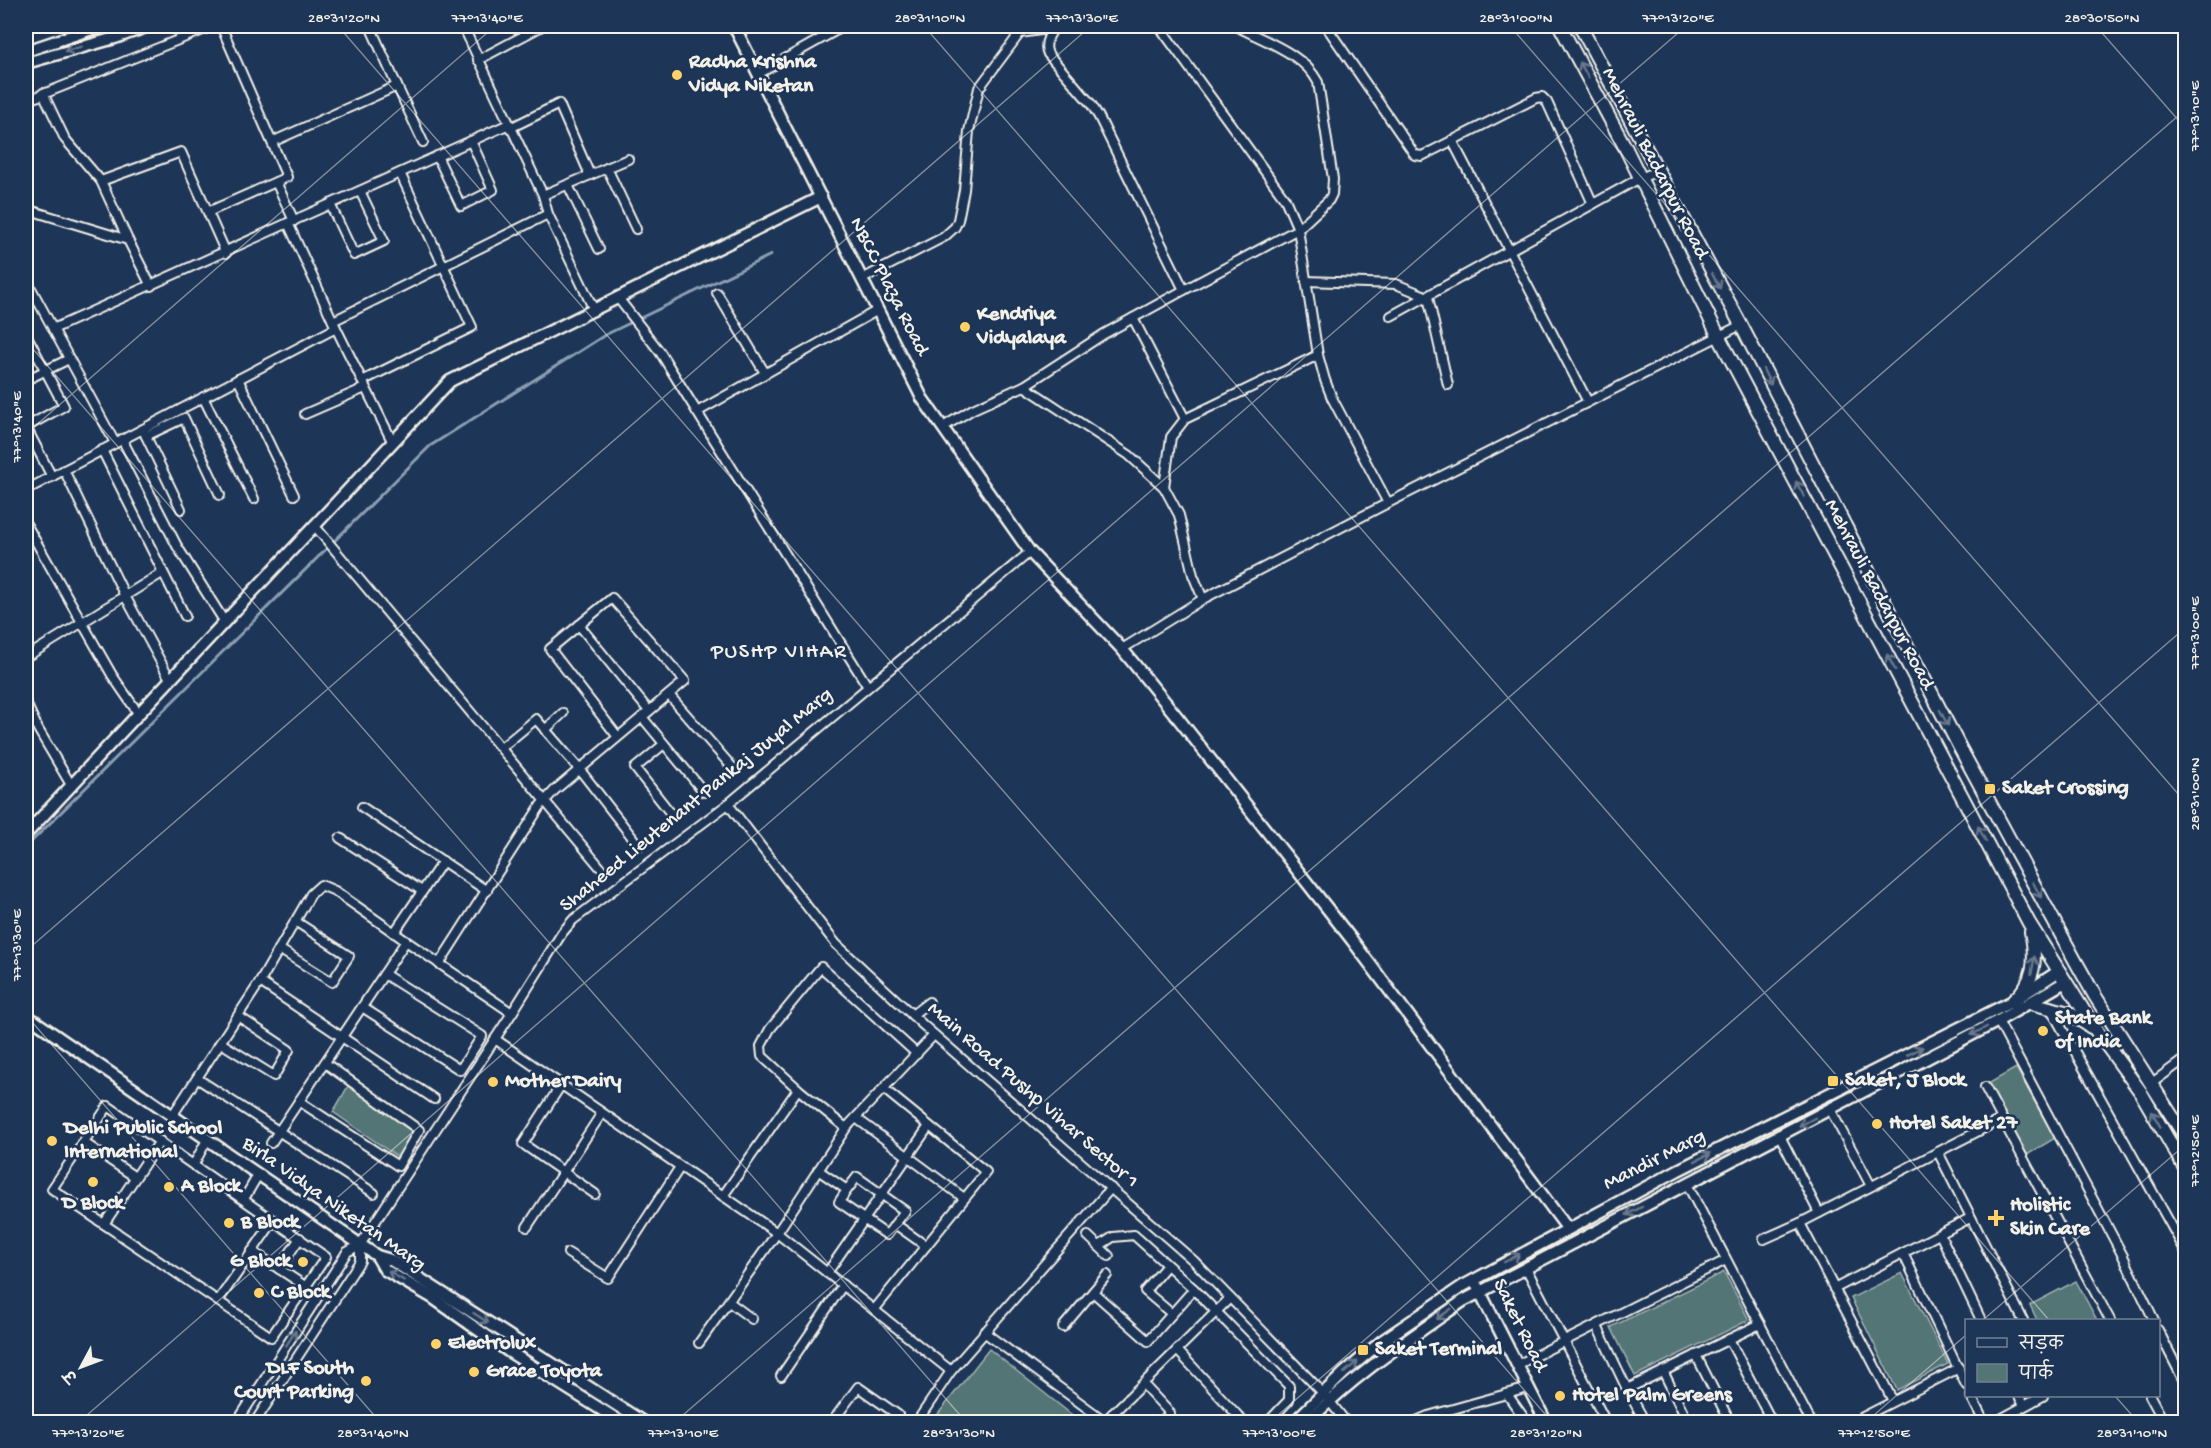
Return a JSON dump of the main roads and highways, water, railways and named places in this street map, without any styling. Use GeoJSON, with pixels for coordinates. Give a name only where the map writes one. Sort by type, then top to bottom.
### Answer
{"type":"FeatureCollection","features":[{"type":"Feature","properties":{"kind":"main road","name":"Mehrauli Badarpur Road"},"geometry":{"type":"LineString","coordinates":[[1560,26],[1640,178],[1718,335],[2029,923],[2097,1032],[2139,1091],[2186,1170]]}},
{"type":"Feature","properties":{"kind":"main road","name":"Mehrauli Badarpur Road"},"geometry":{"type":"LineString","coordinates":[[1580,26],[1741,325],[1960,748],[2094,996],[2186,1138]]}},
{"type":"Feature","properties":{"kind":"main road"},"geometry":{"type":"LineString","coordinates":[[1942,758],[1960,748]]}},
{"type":"Feature","properties":{"kind":"main road"},"geometry":{"type":"LineString","coordinates":[[2013,1001],[2025,988],[2034,966],[2035,949],[2029,923]]}},
{"type":"Feature","properties":{"kind":"main road"},"geometry":{"type":"LineString","coordinates":[[2031,1003],[2069,1013],[2097,1032]]}},
{"type":"Feature","properties":{"kind":"waterway"},"geometry":{"type":"LineString","coordinates":[[26,847],[430,446],[605,335],[771,255]]}},
{"type":"Feature","properties":{"kind":"place","name":"Radha Krishna Vidya Niketan"},"geometry":{"type":"Point","coordinates":[677,75]}},
{"type":"Feature","properties":{"kind":"place","name":"Kendriya Vidyalaya"},"geometry":{"type":"Point","coordinates":[965,327]}},
{"type":"Feature","properties":{"kind":"place","name":"Saket Crossing"},"geometry":{"type":"Point","coordinates":[1990,789]}},
{"type":"Feature","properties":{"kind":"place","name":"State Bank of India"},"geometry":{"type":"Point","coordinates":[2043,1031]}},
{"type":"Feature","properties":{"kind":"place","name":"Saket, J Block"},"geometry":{"type":"Point","coordinates":[1833,1081]}},
{"type":"Feature","properties":{"kind":"place","name":"Mother Dairy"},"geometry":{"type":"Point","coordinates":[493,1082]}},
{"type":"Feature","properties":{"kind":"place","name":"Hotel Saket 27"},"geometry":{"type":"Point","coordinates":[1877,1124]}},
{"type":"Feature","properties":{"kind":"place","name":"Delhi Public School International"},"geometry":{"type":"Point","coordinates":[52,1141]}},
{"type":"Feature","properties":{"kind":"place","name":"D Block"},"geometry":{"type":"Point","coordinates":[93,1182]}},
{"type":"Feature","properties":{"kind":"place","name":"A Block"},"geometry":{"type":"Point","coordinates":[169,1187]}},
{"type":"Feature","properties":{"kind":"place","name":"Holistic Skin Care"},"geometry":{"type":"Point","coordinates":[1996,1218]}},
{"type":"Feature","properties":{"kind":"place","name":"B Block"},"geometry":{"type":"Point","coordinates":[229,1223]}},
{"type":"Feature","properties":{"kind":"place","name":"G Block"},"geometry":{"type":"Point","coordinates":[303,1262]}},
{"type":"Feature","properties":{"kind":"place","name":"C Block"},"geometry":{"type":"Point","coordinates":[259,1293]}},
{"type":"Feature","properties":{"kind":"place","name":"Electrolux"},"geometry":{"type":"Point","coordinates":[436,1344]}},
{"type":"Feature","properties":{"kind":"place","name":"Saket Terminal"},"geometry":{"type":"Point","coordinates":[1363,1350]}},
{"type":"Feature","properties":{"kind":"place","name":"Grace Toyota"},"geometry":{"type":"Point","coordinates":[474,1372]}},
{"type":"Feature","properties":{"kind":"place","name":"DLF South Court Parking"},"geometry":{"type":"Point","coordinates":[366,1381]}},
{"type":"Feature","properties":{"kind":"place","name":"Hotel Palm Greens"},"geometry":{"type":"Point","coordinates":[1560,1396]}},
{"type":"Feature","properties":{"kind":"district","name":"PUSHP VIHAR"},"geometry":{"type":"Point","coordinates":[779,653]}}]}
